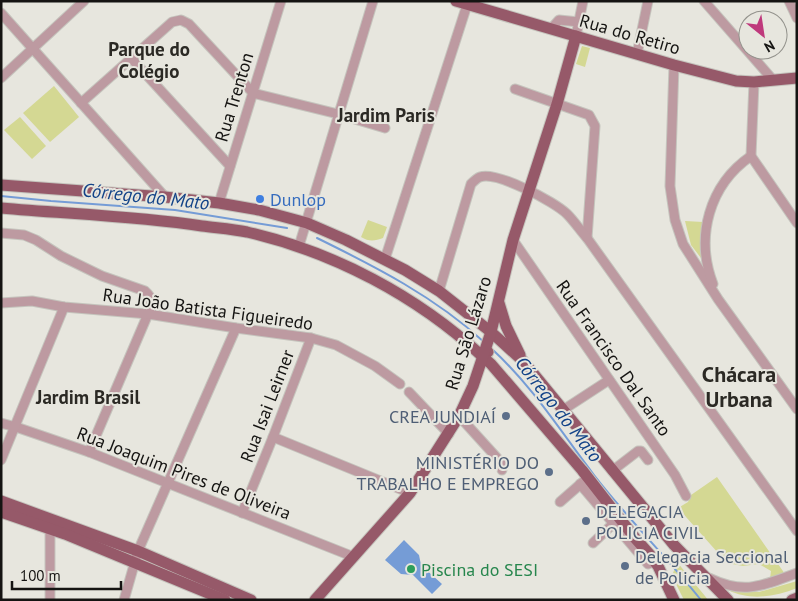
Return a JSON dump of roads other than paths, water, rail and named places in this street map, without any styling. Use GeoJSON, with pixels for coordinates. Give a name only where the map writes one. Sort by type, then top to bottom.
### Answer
{"type":"FeatureCollection","features":[{"type":"Feature","properties":{"kind":"main road","name":"Rua do Retiro"},"geometry":{"type":"LineString","coordinates":[[461,3],[674,65],[736,81],[754,82],[797,78]]}},
{"type":"Feature","properties":{"kind":"main road","name":"Rua São Lázaro"},"geometry":{"type":"LineString","coordinates":[[315,600],[410,493],[449,434],[473,386],[488,344],[513,240],[576,36]]}},
{"type":"Feature","properties":{"kind":"main road"},"geometry":{"type":"LineString","coordinates":[[1,185],[164,197],[219,203],[259,210],[305,225],[385,259],[438,290],[488,344],[495,368],[632,541],[655,561],[674,600]]}},
{"type":"Feature","properties":{"kind":"main road"},"geometry":{"type":"LineString","coordinates":[[1,208],[165,220],[246,232],[300,243],[376,280],[423,309],[463,339],[488,344],[523,361]]}},
{"type":"Feature","properties":{"kind":"main road"},"geometry":{"type":"LineString","coordinates":[[498,300],[506,326],[523,361],[674,545],[728,600]]}},
{"type":"Feature","properties":{"kind":"main road"},"geometry":{"type":"LineString","coordinates":[[473,386],[495,368]]}},
{"type":"Feature","properties":{"kind":"main road"},"geometry":{"type":"LineString","coordinates":[[1,501],[251,600]]}},
{"type":"Feature","properties":{"kind":"main road"},"geometry":{"type":"LineString","coordinates":[[1,512],[136,556],[225,600]]}},
{"type":"Feature","properties":{"kind":"main road"},"geometry":{"type":"LineString","coordinates":[[665,600],[666,582]]}},
{"type":"Feature","properties":{"kind":"main road"},"geometry":{"type":"LineString","coordinates":[[792,600],[797,598]]}},
{"type":"Feature","properties":{"kind":"street"},"geometry":{"type":"LineString","coordinates":[[1,78],[84,1]]}},
{"type":"Feature","properties":{"kind":"street","name":"Rua Trenton"},"geometry":{"type":"LineString","coordinates":[[219,203],[281,1]]}},
{"type":"Feature","properties":{"kind":"street"},"geometry":{"type":"LineString","coordinates":[[300,243],[373,1]]}},
{"type":"Feature","properties":{"kind":"street"},"geometry":{"type":"LineString","coordinates":[[576,36],[583,1]]}},
{"type":"Feature","properties":{"kind":"street"},"geometry":{"type":"LineString","coordinates":[[637,54],[648,1]]}},
{"type":"Feature","properties":{"kind":"street"},"geometry":{"type":"LineString","coordinates":[[704,1],[773,80]]}},
{"type":"Feature","properties":{"kind":"street"},"geometry":{"type":"LineString","coordinates":[[789,1],[797,18]]}},
{"type":"Feature","properties":{"kind":"street"},"geometry":{"type":"LineString","coordinates":[[385,259],[461,3]]}},
{"type":"Feature","properties":{"kind":"street"},"geometry":{"type":"LineString","coordinates":[[1,13],[164,197]]}},
{"type":"Feature","properties":{"kind":"street"},"geometry":{"type":"LineString","coordinates":[[81,103],[172,22],[181,20],[189,24],[253,93],[385,128]]}},
{"type":"Feature","properties":{"kind":"street"},"geometry":{"type":"LineString","coordinates":[[551,28],[559,20],[579,22]]}},
{"type":"Feature","properties":{"kind":"street"},"geometry":{"type":"LineString","coordinates":[[131,58],[230,166]]}},
{"type":"Feature","properties":{"kind":"street"},"geometry":{"type":"LineString","coordinates":[[674,65],[670,186],[675,220],[683,244],[718,299],[797,409]]}},
{"type":"Feature","properties":{"kind":"street"},"geometry":{"type":"LineString","coordinates":[[754,82],[751,156],[797,223]]}},
{"type":"Feature","properties":{"kind":"street"},"geometry":{"type":"LineString","coordinates":[[515,89],[589,115],[595,126],[587,238]]}},
{"type":"Feature","properties":{"kind":"street"},"geometry":{"type":"LineString","coordinates":[[718,299],[709,273],[706,254],[706,227],[709,212],[715,197],[728,177],[740,164],[751,156]]}},
{"type":"Feature","properties":{"kind":"street"},"geometry":{"type":"LineString","coordinates":[[438,290],[471,184],[480,177],[492,177],[529,190],[552,202],[567,214],[587,238],[797,531]]}},
{"type":"Feature","properties":{"kind":"street"},"geometry":{"type":"LineString","coordinates":[[1,233],[24,235],[36,240],[62,256],[102,276],[145,291],[151,296],[152,302],[148,314],[89,452]]}},
{"type":"Feature","properties":{"kind":"street","name":"Rua Francisco Dal Santo"},"geometry":{"type":"LineString","coordinates":[[513,240],[675,475],[686,496]]}},
{"type":"Feature","properties":{"kind":"street","name":"Rua João Batista Figueiredo"},"geometry":{"type":"LineString","coordinates":[[1,303],[32,301],[64,307],[148,314],[311,338],[343,348],[375,366],[400,384]]}},
{"type":"Feature","properties":{"kind":"street"},"geometry":{"type":"LineString","coordinates":[[1,460],[64,307]]}},
{"type":"Feature","properties":{"kind":"street"},"geometry":{"type":"LineString","coordinates":[[124,600],[136,556],[236,328]]}},
{"type":"Feature","properties":{"kind":"street","name":"Rua Isai Leirner"},"geometry":{"type":"LineString","coordinates":[[242,513],[311,338]]}},
{"type":"Feature","properties":{"kind":"street"},"geometry":{"type":"LineString","coordinates":[[563,410],[609,380]]}},
{"type":"Feature","properties":{"kind":"street"},"geometry":{"type":"LineString","coordinates":[[409,392],[449,434]]}},
{"type":"Feature","properties":{"kind":"street"},"geometry":{"type":"LineString","coordinates":[[459,416],[502,464],[502,470]]}},
{"type":"Feature","properties":{"kind":"street","name":"Rua Joaquim Pires de Oliveira"},"geometry":{"type":"LineString","coordinates":[[1,423],[16,426],[89,452],[354,556]]}},
{"type":"Feature","properties":{"kind":"street"},"geometry":{"type":"LineString","coordinates":[[273,438],[410,493]]}},
{"type":"Feature","properties":{"kind":"street"},"geometry":{"type":"LineString","coordinates":[[612,470],[638,451],[641,451],[648,460]]}},
{"type":"Feature","properties":{"kind":"street"},"geometry":{"type":"LineString","coordinates":[[560,502],[584,481]]}},
{"type":"Feature","properties":{"kind":"street"},"geometry":{"type":"LineString","coordinates":[[593,543],[616,521]]}},
{"type":"Feature","properties":{"kind":"street"},"geometry":{"type":"LineString","coordinates":[[50,528],[50,600]]}},
{"type":"Feature","properties":{"kind":"street"},"geometry":{"type":"LineString","coordinates":[[702,575],[725,586],[742,588],[797,573]]}},
{"type":"Feature","properties":{"kind":"water","name":"Piscina do SESI"},"geometry":{"type":"Polygon","coordinates":[[[404,540],[419,555],[421,565],[442,584],[432,594],[413,575],[401,574],[385,560],[404,540]]]}},
{"type":"Feature","properties":{"kind":"waterway","name":"Córrego do Mato"},"geometry":{"type":"LineString","coordinates":[[1,196],[175,210],[287,228]]}},
{"type":"Feature","properties":{"kind":"waterway","name":"Córrego do Mato"},"geometry":{"type":"LineString","coordinates":[[317,238],[383,272],[425,297],[446,311],[484,342]]}},
{"type":"Feature","properties":{"kind":"waterway","name":"Córrego do Mato"},"geometry":{"type":"LineString","coordinates":[[493,350],[534,394],[594,475],[701,600]]}},
{"type":"Feature","properties":{"kind":"place","name":"Dunlop"},"geometry":{"type":"Point","coordinates":[260,199]}},
{"type":"Feature","properties":{"kind":"place","name":"CREA JUNDIAÍ"},"geometry":{"type":"Point","coordinates":[506,416]}},
{"type":"Feature","properties":{"kind":"place","name":"MINISTÉRIO DO TRABALHO E EMPREGO"},"geometry":{"type":"Point","coordinates":[549,472]}},
{"type":"Feature","properties":{"kind":"place","name":"DELEGACIA POLICIA CIVIL"},"geometry":{"type":"Point","coordinates":[586,521]}},
{"type":"Feature","properties":{"kind":"place","name":"Delegacia Seccional de Policia"},"geometry":{"type":"Point","coordinates":[625,566]}},
{"type":"Feature","properties":{"kind":"place","name":"Piscina do SESI"},"geometry":{"type":"Point","coordinates":[411,569]}},
{"type":"Feature","properties":{"kind":"district","name":"Parque do Colégio"},"geometry":{"type":"Point","coordinates":[149,60]}},
{"type":"Feature","properties":{"kind":"district","name":"Jardim Paris"},"geometry":{"type":"Point","coordinates":[386,115]}},
{"type":"Feature","properties":{"kind":"district","name":"Chácara Urbana"},"geometry":{"type":"Point","coordinates":[739,386]}},
{"type":"Feature","properties":{"kind":"district","name":"Jardim Brasil"},"geometry":{"type":"Point","coordinates":[88,397]}}]}
